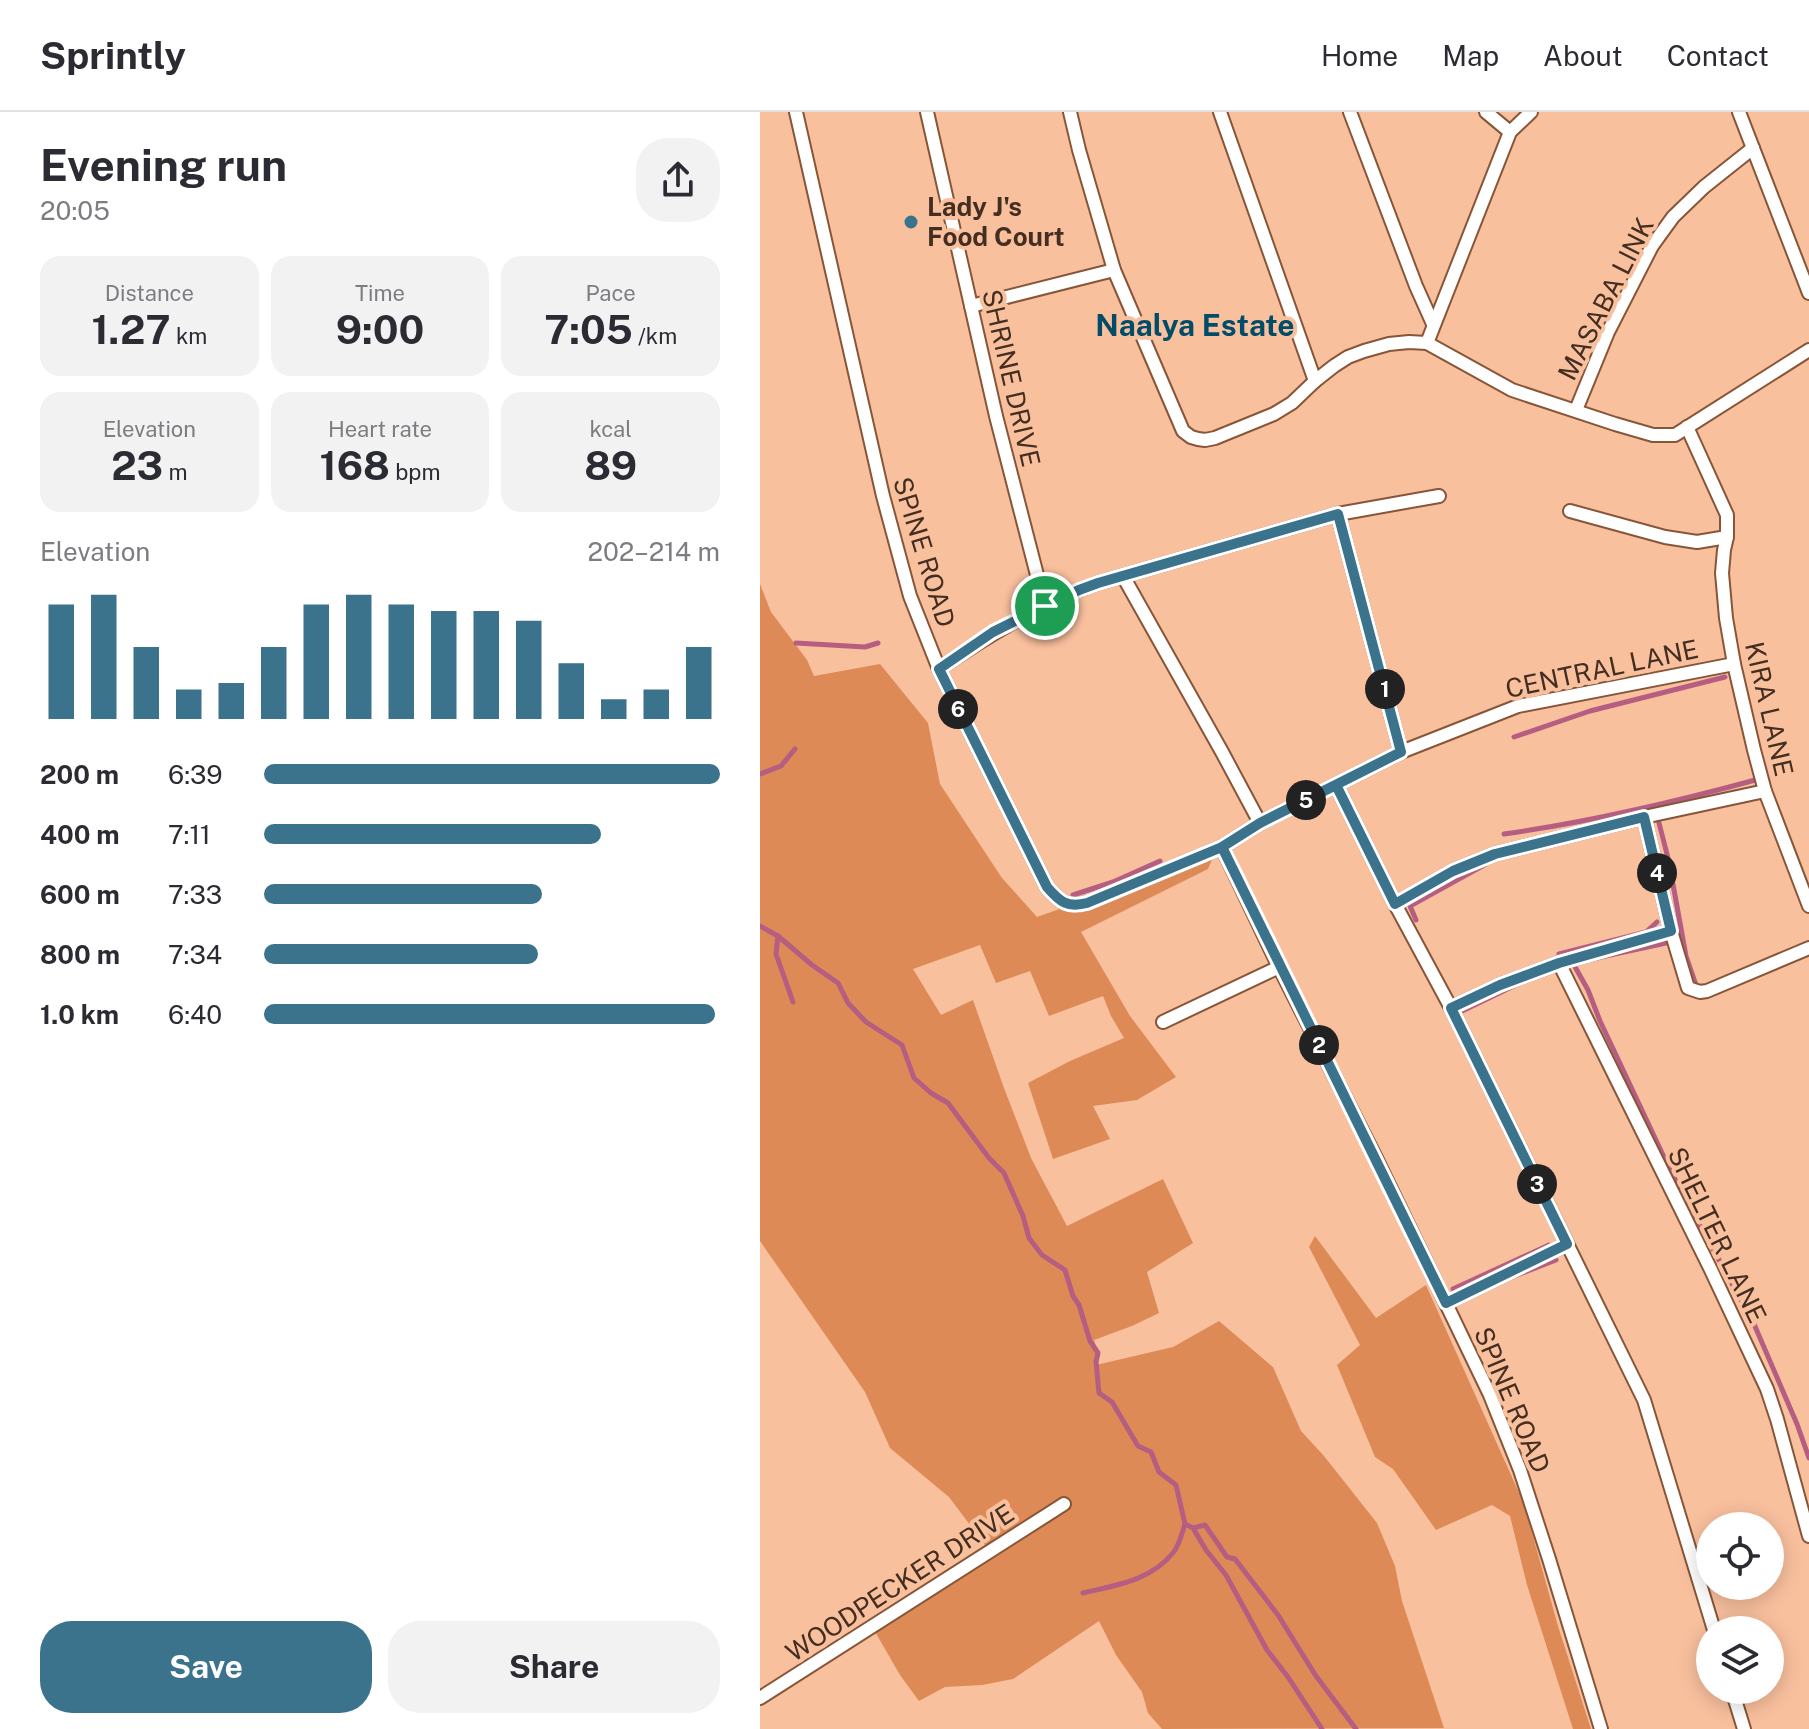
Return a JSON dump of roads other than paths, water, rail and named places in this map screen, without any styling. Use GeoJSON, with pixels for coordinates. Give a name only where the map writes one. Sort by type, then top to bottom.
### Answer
{"type":"FeatureCollection","features":[{"type":"Feature","properties":{"kind":"street","name":"SPINE ROAD"},"geometry":{"type":"LineString","coordinates":[[796,112],[883,496],[910,596],[939,669],[1047,887],[1059,901],[1078,905],[1087,903],[1222,847],[1490,1395],[1520,1470],[1601,1729]]}},
{"type":"Feature","properties":{"kind":"street","name":"SHRINE DRIVE"},"geometry":{"type":"LineString","coordinates":[[927,112],[996,416],[1045,606]]}},
{"type":"Feature","properties":{"kind":"street"},"geometry":{"type":"LineString","coordinates":[[1070,112],[1114,270],[1183,431],[1191,437],[1205,440],[1215,438],[1274,414],[1292,403],[1334,366],[1364,351],[1389,344],[1427,343],[1512,390],[1653,435],[1675,435],[1809,350]]}},
{"type":"Feature","properties":{"kind":"street"},"geometry":{"type":"LineString","coordinates":[[1220,112],[1315,381]]}},
{"type":"Feature","properties":{"kind":"street"},"geometry":{"type":"LineString","coordinates":[[1350,112],[1433,324]]}},
{"type":"Feature","properties":{"kind":"street"},"geometry":{"type":"LineString","coordinates":[[1486,112],[1510,132]]}},
{"type":"Feature","properties":{"kind":"street"},"geometry":{"type":"LineString","coordinates":[[1427,343],[1510,132],[1531,112]]}},
{"type":"Feature","properties":{"kind":"street"},"geometry":{"type":"LineString","coordinates":[[1739,112],[1809,293]]}},
{"type":"Feature","properties":{"kind":"street","name":"MASABA LINK"},"geometry":{"type":"LineString","coordinates":[[1576,410],[1608,332],[1652,246],[1673,217],[1704,187],[1753,148]]}},
{"type":"Feature","properties":{"kind":"street"},"geometry":{"type":"LineString","coordinates":[[971,306],[1114,270]]}},
{"type":"Feature","properties":{"kind":"street","name":"KIRA LANE"},"geometry":{"type":"LineString","coordinates":[[1687,427],[1727,515],[1722,573],[1734,664],[1765,791],[1809,906]]}},
{"type":"Feature","properties":{"kind":"street"},"geometry":{"type":"LineString","coordinates":[[939,669],[993,632],[1079,590],[1338,514],[1439,496]]}},
{"type":"Feature","properties":{"kind":"street"},"geometry":{"type":"LineString","coordinates":[[1570,511],[1665,537],[1697,542],[1727,537]]}},
{"type":"Feature","properties":{"kind":"street"},"geometry":{"type":"LineString","coordinates":[[1338,514],[1401,752]]}},
{"type":"Feature","properties":{"kind":"street"},"geometry":{"type":"LineString","coordinates":[[1123,576],[1260,823]]}},
{"type":"Feature","properties":{"kind":"street","name":"CENTRAL LANE"},"geometry":{"type":"LineString","coordinates":[[1222,847],[1260,823],[1401,752],[1518,706],[1734,664]]}},
{"type":"Feature","properties":{"kind":"street"},"geometry":{"type":"LineString","coordinates":[[1336,785],[1451,1008],[1644,1400],[1710,1616]]}},
{"type":"Feature","properties":{"kind":"street"},"geometry":{"type":"LineString","coordinates":[[1395,904],[1453,871],[1495,854],[1765,791]]}},
{"type":"Feature","properties":{"kind":"street"},"geometry":{"type":"LineString","coordinates":[[1644,817],[1688,988],[1707,991],[1809,948]]}},
{"type":"Feature","properties":{"kind":"street"},"geometry":{"type":"LineString","coordinates":[[1451,1008],[1559,963],[1671,931]]}},
{"type":"Feature","properties":{"kind":"street","name":"SHELTER LANE"},"geometry":{"type":"LineString","coordinates":[[1559,963],[1767,1389],[1808,1530]]}},
{"type":"Feature","properties":{"kind":"street"},"geometry":{"type":"LineString","coordinates":[[1163,1022],[1279,967]]}},
{"type":"Feature","properties":{"kind":"street"},"geometry":{"type":"LineString","coordinates":[[1446,1303],[1567,1244]]}},
{"type":"Feature","properties":{"kind":"street","name":"WOODPECKER DRIVE"},"geometry":{"type":"LineString","coordinates":[[760,1698],[1064,1504]]}},
{"type":"Feature","properties":{"kind":"street"},"geometry":{"type":"LineString","coordinates":[[1736,1704],[1744,1729]]}},
{"type":"Feature","properties":{"kind":"waterway"},"geometry":{"type":"LineString","coordinates":[[796,643],[865,647],[878,643]]}},
{"type":"Feature","properties":{"kind":"waterway"},"geometry":{"type":"LineString","coordinates":[[1514,737],[1590,711],[1725,677]]}},
{"type":"Feature","properties":{"kind":"waterway"},"geometry":{"type":"LineString","coordinates":[[760,774],[781,766],[795,749]]}},
{"type":"Feature","properties":{"kind":"waterway"},"geometry":{"type":"LineString","coordinates":[[1504,834],[1632,811],[1759,779]]}},
{"type":"Feature","properties":{"kind":"waterway"},"geometry":{"type":"LineString","coordinates":[[1658,819],[1686,956],[1696,985]]}},
{"type":"Feature","properties":{"kind":"waterway"},"geometry":{"type":"LineString","coordinates":[[1073,895],[1113,882],[1160,861]]}},
{"type":"Feature","properties":{"kind":"waterway"},"geometry":{"type":"LineString","coordinates":[[1416,920],[1410,906],[1486,864]]}},
{"type":"Feature","properties":{"kind":"waterway"},"geometry":{"type":"LineString","coordinates":[[1559,954],[1646,932],[1657,922]]}},
{"type":"Feature","properties":{"kind":"waterway"},"geometry":{"type":"LineString","coordinates":[[760,926],[778,936],[838,983],[848,1003],[866,1022],[902,1045],[914,1078],[948,1103],[1004,1173],[1029,1238],[1042,1255],[1065,1270],[1090,1341],[1098,1353],[1099,1393],[1112,1402],[1138,1446],[1151,1452],[1159,1472],[1176,1485],[1185,1524],[1193,1528],[1205,1525],[1227,1557],[1235,1559],[1278,1615],[1316,1676],[1356,1729]]}},
{"type":"Feature","properties":{"kind":"waterway"},"geometry":{"type":"LineString","coordinates":[[778,936],[776,954],[793,1002]]}},
{"type":"Feature","properties":{"kind":"waterway"},"geometry":{"type":"LineString","coordinates":[[1592,959],[1666,943]]}},
{"type":"Feature","properties":{"kind":"waterway"},"geometry":{"type":"LineString","coordinates":[[1579,962],[1574,965],[1671,1172],[1754,1324],[1809,1458]]}},
{"type":"Feature","properties":{"kind":"waterway"},"geometry":{"type":"LineString","coordinates":[[1458,1013],[1522,982]]}},
{"type":"Feature","properties":{"kind":"waterway"},"geometry":{"type":"LineString","coordinates":[[1453,1289],[1549,1245]]}},
{"type":"Feature","properties":{"kind":"waterway"},"geometry":{"type":"LineString","coordinates":[[1512,1277],[1556,1260]]}},
{"type":"Feature","properties":{"kind":"waterway"},"geometry":{"type":"LineString","coordinates":[[1083,1593],[1120,1584],[1154,1570],[1175,1550],[1185,1524]]}},
{"type":"Feature","properties":{"kind":"waterway"},"geometry":{"type":"LineString","coordinates":[[1193,1528],[1226,1575],[1267,1650],[1322,1729]]}},
{"type":"Feature","properties":{"kind":"place","name":"Lady J's Food Court"},"geometry":{"type":"Point","coordinates":[911,222]}},
{"type":"Feature","properties":{"kind":"district","name":"Naalya Estate"},"geometry":{"type":"Point","coordinates":[1195,326]}}]}
